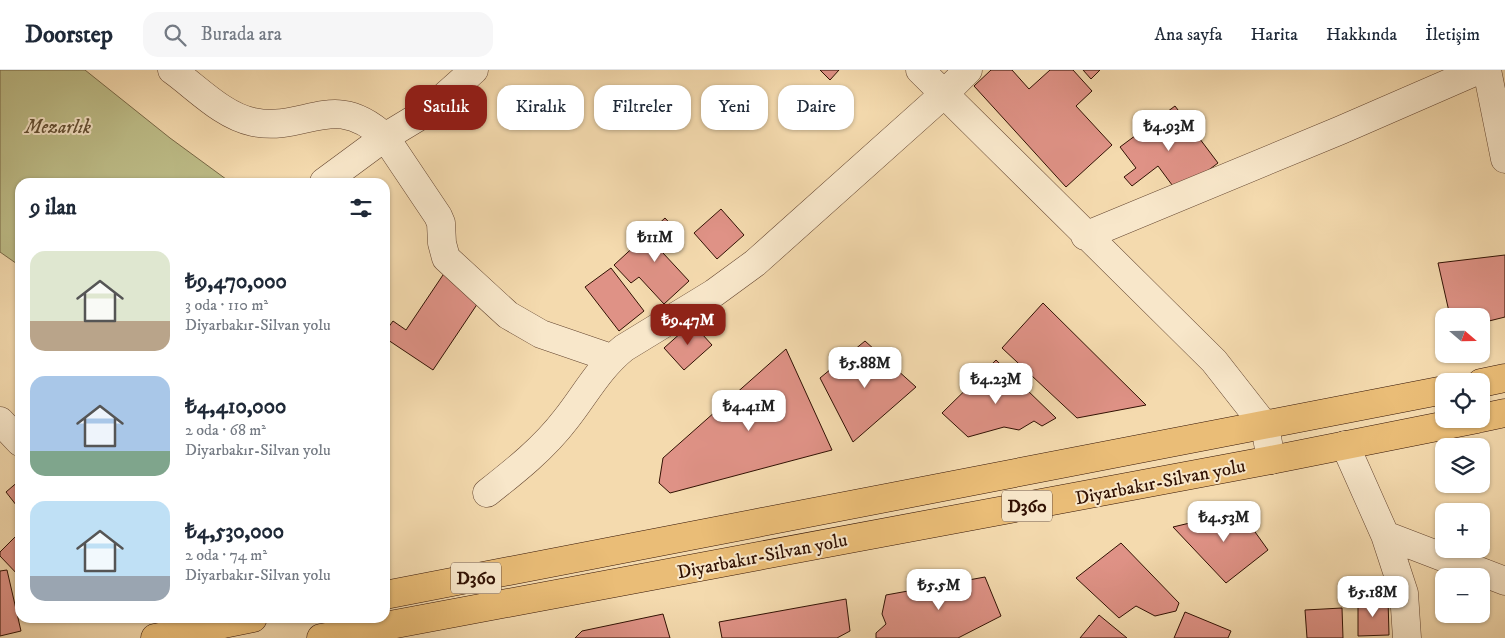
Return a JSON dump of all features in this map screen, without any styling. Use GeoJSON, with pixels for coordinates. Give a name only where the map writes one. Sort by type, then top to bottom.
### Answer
{"type":"FeatureCollection","features":[{"type":"Feature","properties":{"kind":"highway"},"geometry":{"type":"LineString","coordinates":[[1490,381],[1505,378]]}},
{"type":"Feature","properties":{"kind":"highway","name":"Diyarbakır-Silvan yolu"},"geometry":{"type":"LineString","coordinates":[[390,594],[1435,392]]}},
{"type":"Feature","properties":{"kind":"highway"},"geometry":{"type":"LineString","coordinates":[[1490,416],[1505,413]]}},
{"type":"Feature","properties":{"kind":"highway","name":"Diyarbakır-Silvan yolu"},"geometry":{"type":"LineString","coordinates":[[398,630],[577,591],[1272,460],[1435,427]]}},
{"type":"Feature","properties":{"kind":"highway"},"geometry":{"type":"LineString","coordinates":[[154,638],[228,623]]}},
{"type":"Feature","properties":{"kind":"highway","name":"D360"},"geometry":{"type":"LineString","coordinates":[[321,638],[398,630]]}},
{"type":"Feature","properties":{"kind":"street"},"geometry":{"type":"LineString","coordinates":[[172,70],[240,118],[265,123],[277,123],[328,113],[340,113],[364,121],[385,137],[438,216],[441,223],[442,243],[446,258],[508,315],[524,325],[559,342],[611,358]]}},
{"type":"Feature","properties":{"kind":"street"},"geometry":{"type":"LineString","coordinates":[[329,178],[385,137],[428,111],[474,70]]}},
{"type":"Feature","properties":{"kind":"street"},"geometry":{"type":"LineString","coordinates":[[920,70],[1214,361],[1265,426],[1272,460]]}},
{"type":"Feature","properties":{"kind":"street"},"geometry":{"type":"LineString","coordinates":[[487,493],[548,439],[565,420],[611,358],[624,348],[714,293],[755,263],[944,94],[968,70]]}},
{"type":"Feature","properties":{"kind":"street"},"geometry":{"type":"LineString","coordinates":[[1086,236],[1341,130],[1479,70]]}},
{"type":"Feature","properties":{"kind":"street"},"geometry":{"type":"LineString","coordinates":[[1487,70],[1505,159]]}},
{"type":"Feature","properties":{"kind":"street"},"geometry":{"type":"LineString","coordinates":[[1496,70],[1505,73]]}},
{"type":"Feature","properties":{"kind":"street"},"geometry":{"type":"LineString","coordinates":[[0,421],[15,437]]}},
{"type":"Feature","properties":{"kind":"street"},"geometry":{"type":"LineString","coordinates":[[1345,445],[1385,535],[1404,593],[1407,638]]}},
{"type":"Feature","properties":{"kind":"street"},"geometry":{"type":"LineString","coordinates":[[1385,535],[1505,581]]}},
{"type":"Feature","properties":{"kind":"green space","name":"Mezarlık"},"geometry":{"type":"Polygon","coordinates":[[[0,70],[85,70],[170,138],[225,178],[15,178],[15,262],[0,252],[0,70]]]}},
{"type":"Feature","properties":{"kind":"building"},"geometry":{"type":"Polygon","coordinates":[[[820,70],[839,70],[830,80],[820,70]]]}},
{"type":"Feature","properties":{"kind":"building"},"geometry":{"type":"Polygon","coordinates":[[[991,70],[1012,70],[1029,89],[1050,70],[1073,70],[1092,91],[1076,106],[1112,145],[1066,187],[974,86],[991,70]]]}},
{"type":"Feature","properties":{"kind":"building"},"geometry":{"type":"Polygon","coordinates":[[[1083,70],[1100,70],[1091,79],[1083,70]]]}},
{"type":"Feature","properties":{"kind":"building"},"geometry":{"type":"Polygon","coordinates":[[[1175,106],[1218,163],[1178,193],[1158,166],[1132,186],[1124,177],[1136,168],[1120,147],[1175,106]]]}},
{"type":"Feature","properties":{"kind":"building"},"geometry":{"type":"Polygon","coordinates":[[[721,209],[744,235],[717,259],[694,233],[721,209]]]}},
{"type":"Feature","properties":{"kind":"building"},"geometry":{"type":"Polygon","coordinates":[[[665,218],[682,236],[663,253],[689,281],[664,304],[639,277],[631,283],[614,265],[665,218]]]}},
{"type":"Feature","properties":{"kind":"building"},"geometry":{"type":"Polygon","coordinates":[[[1505,255],[1505,317],[1490,321],[1490,308],[1448,308],[1438,263],[1505,255]]]}},
{"type":"Feature","properties":{"kind":"building"},"geometry":{"type":"Polygon","coordinates":[[[611,268],[644,311],[619,331],[585,287],[611,268]]]}},
{"type":"Feature","properties":{"kind":"building"},"geometry":{"type":"Polygon","coordinates":[[[447,269],[484,294],[433,370],[390,341],[390,325],[393,321],[406,330],[447,269]]]}},
{"type":"Feature","properties":{"kind":"building"},"geometry":{"type":"Polygon","coordinates":[[[1043,303],[1146,405],[1077,418],[1002,348],[1043,303]]]}},
{"type":"Feature","properties":{"kind":"building"},"geometry":{"type":"Polygon","coordinates":[[[692,323],[712,345],[684,370],[664,348],[692,323]]]}},
{"type":"Feature","properties":{"kind":"building"},"geometry":{"type":"Polygon","coordinates":[[[865,341],[916,387],[853,442],[820,378],[865,341]]]}},
{"type":"Feature","properties":{"kind":"building"},"geometry":{"type":"Polygon","coordinates":[[[786,349],[832,450],[670,493],[659,483],[663,458],[786,349]]]}},
{"type":"Feature","properties":{"kind":"building"},"geometry":{"type":"Polygon","coordinates":[[[996,360],[1056,418],[1042,426],[1034,421],[1019,430],[1004,427],[968,437],[942,413],[996,360]]]}},
{"type":"Feature","properties":{"kind":"building"},"geometry":{"type":"Polygon","coordinates":[[[15,484],[15,504],[6,492],[15,484]]]}},
{"type":"Feature","properties":{"kind":"building"},"geometry":{"type":"Polygon","coordinates":[[[1240,511],[1268,550],[1226,583],[1173,527],[1240,511]]]}},
{"type":"Feature","properties":{"kind":"building"},"geometry":{"type":"Polygon","coordinates":[[[15,537],[15,572],[0,556],[0,552],[15,537]]]}},
{"type":"Feature","properties":{"kind":"building"},"geometry":{"type":"Polygon","coordinates":[[[1121,543],[1179,603],[1176,611],[1155,616],[1136,606],[1119,618],[1076,578],[1121,543]]]}},
{"type":"Feature","properties":{"kind":"building"},"geometry":{"type":"Polygon","coordinates":[[[7,570],[15,605],[15,623],[19,623],[21,631],[0,636],[0,571],[7,570]]]}},
{"type":"Feature","properties":{"kind":"building"},"geometry":{"type":"Polygon","coordinates":[[[985,577],[1001,616],[958,638],[876,638],[876,633],[886,624],[882,614],[886,595],[985,577]]]}},
{"type":"Feature","properties":{"kind":"building"},"geometry":{"type":"Polygon","coordinates":[[[846,599],[850,631],[837,638],[722,638],[719,622],[846,599]]]}},
{"type":"Feature","properties":{"kind":"building"},"geometry":{"type":"Polygon","coordinates":[[[1388,599],[1389,635],[1358,636],[1358,600],[1388,599]]]}},
{"type":"Feature","properties":{"kind":"building"},"geometry":{"type":"Polygon","coordinates":[[[1342,608],[1343,638],[1307,638],[1305,610],[1342,608]]]}},
{"type":"Feature","properties":{"kind":"building"},"geometry":{"type":"Polygon","coordinates":[[[1185,612],[1231,631],[1228,638],[1174,638],[1185,612]]]}},
{"type":"Feature","properties":{"kind":"building"},"geometry":{"type":"Polygon","coordinates":[[[663,614],[670,638],[575,638],[582,631],[663,614]]]}},
{"type":"Feature","properties":{"kind":"building"},"geometry":{"type":"Polygon","coordinates":[[[1099,615],[1127,638],[1080,638],[1099,615]]]}}]}
